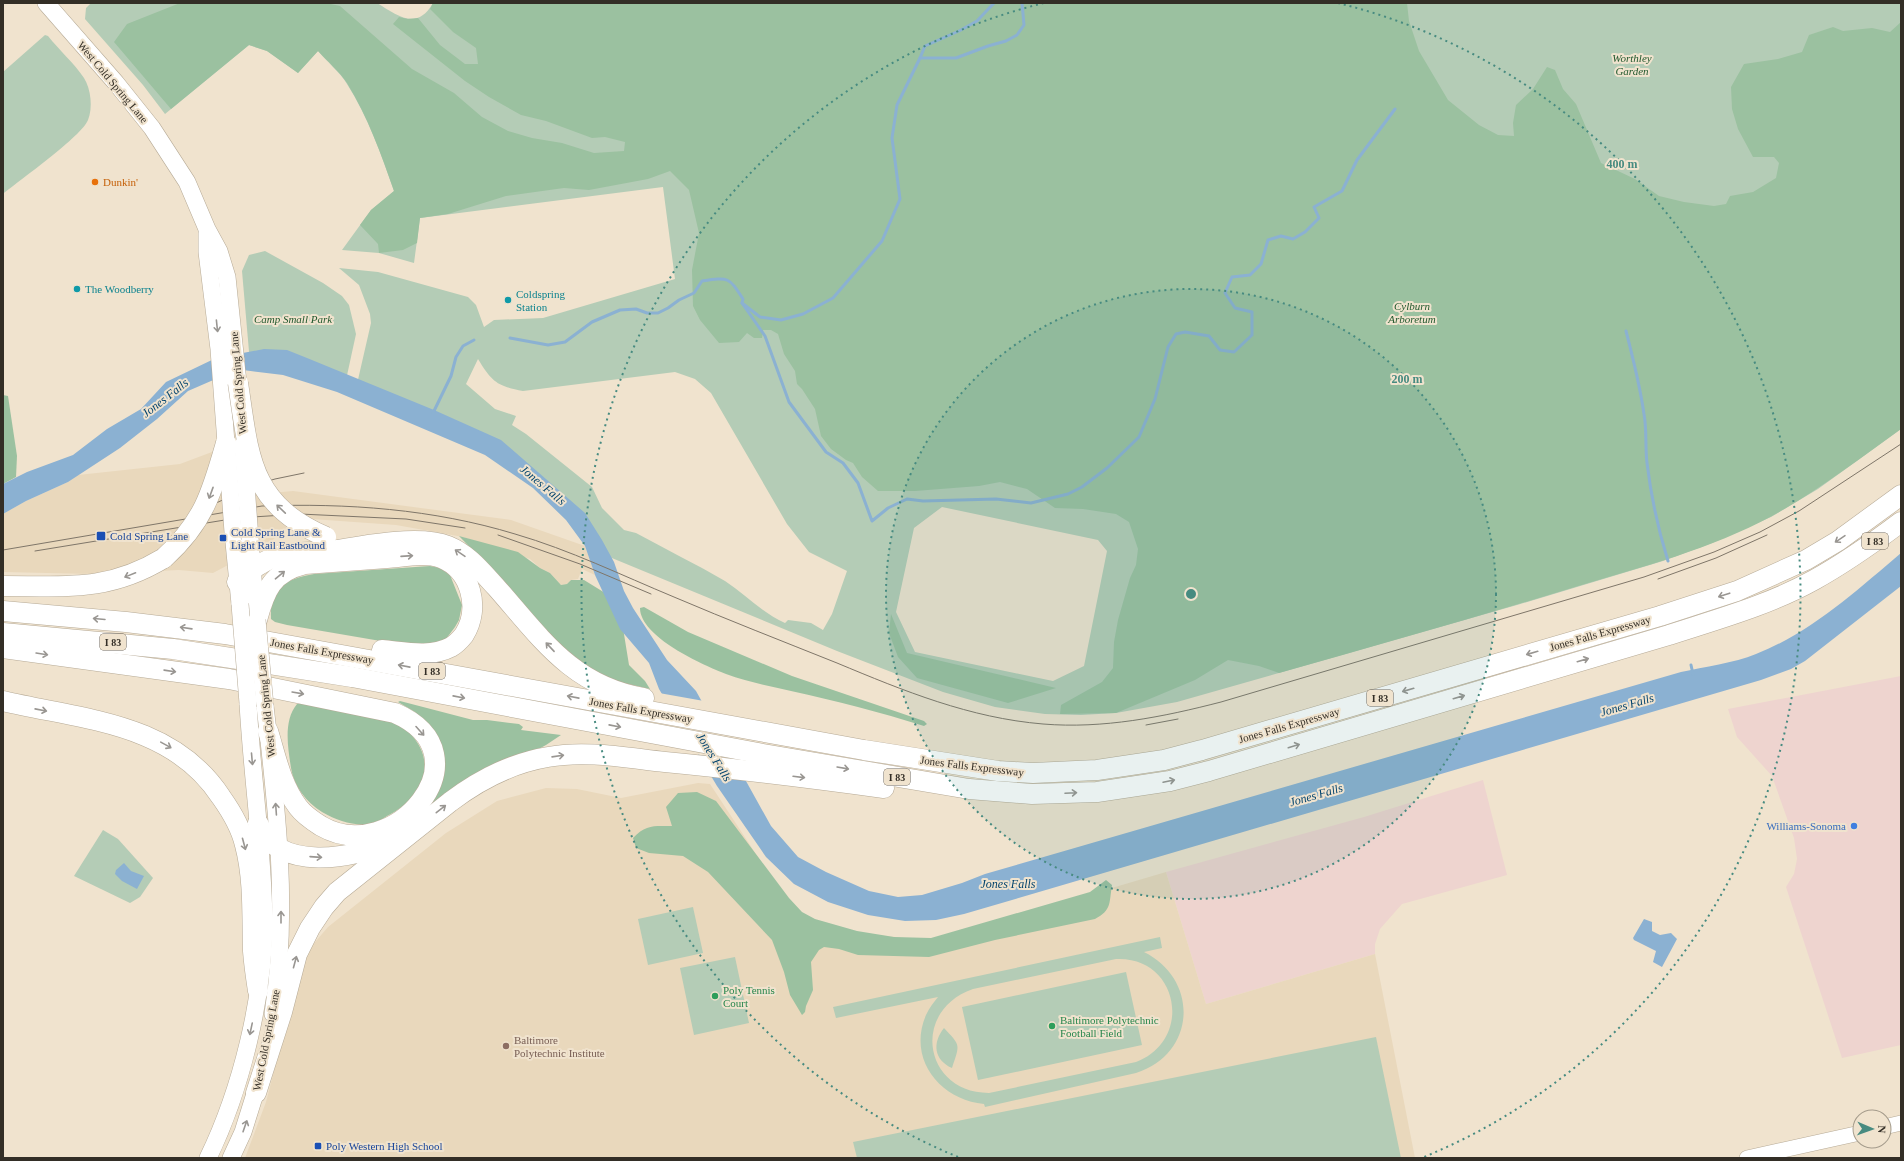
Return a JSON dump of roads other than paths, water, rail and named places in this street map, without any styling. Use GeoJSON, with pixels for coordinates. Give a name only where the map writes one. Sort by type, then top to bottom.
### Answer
{"type":"FeatureCollection","features":[{"type":"Feature","properties":{"kind":"highway"},"geometry":{"type":"LineString","coordinates":[[238,383],[250,457],[264,490],[284,512],[296,522],[326,537],[376,544]]}},
{"type":"Feature","properties":{"kind":"highway"},"geometry":{"type":"LineString","coordinates":[[3,586],[84,586],[103,584],[134,574],[164,558],[189,533],[200,517],[216,479],[226,443]]}},
{"type":"Feature","properties":{"kind":"highway"},"geometry":{"type":"LineString","coordinates":[[1873,516],[1901,492]]}},
{"type":"Feature","properties":{"kind":"highway","name":"Jones Falls Expressway"},"geometry":{"type":"LineString","coordinates":[[3,611],[126,622],[225,634],[649,705],[731,720],[864,750],[972,768],[1033,773],[1097,770],[1164,760],[1217,746],[1660,616],[1737,591],[1806,560],[1901,496]]}},
{"type":"Feature","properties":{"kind":"highway","name":"Jones Falls Expressway"},"geometry":{"type":"LineString","coordinates":[[3,633],[124,643],[208,654],[352,677],[748,751],[969,789],[1032,794],[1097,792],[1130,788],[1183,778],[1669,635],[1744,611],[1814,580],[1849,559],[1901,522]]}},
{"type":"Feature","properties":{"kind":"highway"},"geometry":{"type":"LineString","coordinates":[[237,582],[246,559],[329,551],[376,544],[424,542],[448,546],[462,554],[479,569],[566,665],[588,679],[649,705]]}},
{"type":"Feature","properties":{"kind":"highway"},"geometry":{"type":"LineString","coordinates":[[225,634],[416,653],[430,653],[443,651],[453,646],[461,639],[468,629],[473,606],[472,594],[467,582],[460,572],[441,558],[417,556],[305,564],[292,567],[281,572],[253,610]]}},
{"type":"Feature","properties":{"kind":"highway"},"geometry":{"type":"LineString","coordinates":[[3,648],[229,679],[395,713],[418,728],[430,744],[434,760],[431,784],[424,799],[412,812],[384,829],[359,834],[346,834],[330,830],[307,816],[290,795],[281,776],[268,731]]}},
{"type":"Feature","properties":{"kind":"highway"},"geometry":{"type":"LineString","coordinates":[[3,701],[130,729],[169,746],[204,774],[229,807],[246,846],[252,899],[253,953],[258,990]]}},
{"type":"Feature","properties":{"kind":"highway"},"geometry":{"type":"LineString","coordinates":[[256,1094],[282,1012],[297,954],[310,928],[324,907],[337,892],[382,858],[410,833],[467,790],[506,769],[527,762],[564,754],[583,754],[674,762],[900,790],[969,795],[1032,794]]}},
{"type":"Feature","properties":{"kind":"highway"},"geometry":{"type":"LineString","coordinates":[[258,823],[266,840],[278,848],[306,856],[341,857],[359,854],[380,847],[410,833]]}},
{"type":"Feature","properties":{"kind":"main road","name":"West Cold Spring Lane"},"geometry":{"type":"LineString","coordinates":[[46,3],[116,83],[152,128],[187,182],[207,229],[207,252],[221,287],[238,383],[246,559]]}},
{"type":"Feature","properties":{"kind":"main road","name":"West Cold Spring Lane"},"geometry":{"type":"LineString","coordinates":[[221,287],[226,443],[246,559],[265,706],[278,848],[281,899],[280,957],[272,1021],[256,1094],[243,1132],[231,1158]]}},
{"type":"Feature","properties":{"kind":"main road","name":"West Cold Spring Lane"},"geometry":{"type":"LineString","coordinates":[[208,1158],[228,1111],[242,1067],[258,990],[264,922],[258,823],[248,703],[253,610],[237,582]]}},
{"type":"Feature","properties":{"kind":"main road"},"geometry":{"type":"LineString","coordinates":[[1747,1158],[1852,1134]]}},
{"type":"Feature","properties":{"kind":"water","name":"Jones Falls"},"geometry":{"type":"Polygon","coordinates":[[[264,349],[287,350],[434,410],[501,440],[585,513],[614,562],[624,591],[633,608],[667,660],[696,691],[771,826],[798,857],[826,872],[869,891],[898,897],[922,895],[962,883],[985,874],[1681,672],[1729,662],[1756,654],[1796,634],[1833,610],[1901,553],[1901,586],[1805,661],[1791,669],[1761,680],[964,914],[936,920],[905,921],[868,915],[828,902],[794,884],[766,857],[717,786],[659,689],[649,663],[620,629],[595,575],[585,546],[566,520],[533,488],[485,455],[337,392],[283,375],[243,370],[188,391],[157,419],[120,448],[68,482],[26,501],[3,514],[3,484],[27,472],[73,455],[107,429],[141,409],[166,382],[216,358],[264,349]]]}},
{"type":"Feature","properties":{"kind":"water"},"geometry":{"type":"Polygon","coordinates":[[[124,863],[131,871],[144,876],[137,889],[122,881],[115,874],[116,870],[124,863]]]}},
{"type":"Feature","properties":{"kind":"water"},"geometry":{"type":"Polygon","coordinates":[[[1644,919],[1652,922],[1652,931],[1660,935],[1671,933],[1677,939],[1662,967],[1653,962],[1656,951],[1634,940],[1633,938],[1644,919]]]}},
{"type":"Feature","properties":{"kind":"waterway"},"geometry":{"type":"LineString","coordinates":[[920,58],[925,46],[959,31],[977,21],[994,3]]}},
{"type":"Feature","properties":{"kind":"waterway"},"geometry":{"type":"LineString","coordinates":[[510,338],[548,345],[565,342],[592,322],[620,310],[636,309],[647,313],[658,313],[694,293],[702,281],[718,279],[727,280],[731,283],[743,299],[742,303],[760,317],[781,320],[803,314],[833,298],[882,241],[900,199],[892,138],[897,105],[920,58],[956,58],[1006,41],[1017,35],[1024,25],[1022,3]]}},
{"type":"Feature","properties":{"kind":"waterway"},"geometry":{"type":"LineString","coordinates":[[742,303],[765,336],[789,402],[826,452],[843,463],[858,483],[872,521],[888,508],[907,499],[923,501],[996,499],[1031,503],[1068,494],[1082,487],[1107,468],[1139,437],[1155,399],[1168,347],[1176,334],[1185,332],[1209,336],[1220,350],[1234,352],[1252,335],[1252,312],[1235,308],[1225,293],[1232,277],[1250,275],[1261,264],[1268,240],[1281,236],[1293,239],[1305,232],[1319,218],[1314,207],[1342,191],[1357,160],[1395,109]]}},
{"type":"Feature","properties":{"kind":"waterway"},"geometry":{"type":"LineString","coordinates":[[1626,331],[1642,404],[1647,463],[1653,500],[1668,561]]}},
{"type":"Feature","properties":{"kind":"waterway"},"geometry":{"type":"LineString","coordinates":[[433,413],[451,376],[456,357],[463,346],[474,340]]}},
{"type":"Feature","properties":{"kind":"waterway"},"geometry":{"type":"LineString","coordinates":[[1691,665],[1693,674]]}},
{"type":"Feature","properties":{"kind":"tram line"},"geometry":{"type":"LineString","coordinates":[[3,550],[262,506],[294,505],[358,507],[421,513],[484,525],[535,540],[595,563],[887,684],[938,702],[989,716],[1016,721],[1043,724],[1088,725],[1155,717],[1221,702],[1644,577],[1714,552],[1760,532],[1799,511],[1901,444]]}},
{"type":"Feature","properties":{"kind":"tram line"},"geometry":{"type":"LineString","coordinates":[[194,513],[258,484],[304,473]]}},
{"type":"Feature","properties":{"kind":"tram line"},"geometry":{"type":"LineString","coordinates":[[35,551],[237,518],[300,514],[406,519],[465,528]]}},
{"type":"Feature","properties":{"kind":"tram line"},"geometry":{"type":"LineString","coordinates":[[498,535],[580,564],[651,594]]}},
{"type":"Feature","properties":{"kind":"tram line"},"geometry":{"type":"LineString","coordinates":[[1658,579],[1716,558],[1767,535]]}},
{"type":"Feature","properties":{"kind":"tram line"},"geometry":{"type":"LineString","coordinates":[[1146,725],[1178,719]]}},
{"type":"Feature","properties":{"kind":"place","name":"Dunkin'"},"geometry":{"type":"Point","coordinates":[95,182]}},
{"type":"Feature","properties":{"kind":"place","name":"The Woodberry"},"geometry":{"type":"Point","coordinates":[77,289]}},
{"type":"Feature","properties":{"kind":"place","name":"Coldspring Station"},"geometry":{"type":"Point","coordinates":[508,300]}},
{"type":"Feature","properties":{"kind":"place","name":"Cold Spring Lane"},"geometry":{"type":"Point","coordinates":[101,536]}},
{"type":"Feature","properties":{"kind":"place","name":"Cold Spring Lane & Light Rail Eastbound"},"geometry":{"type":"Point","coordinates":[223,538]}},
{"type":"Feature","properties":{"kind":"place","name":"Williams-Sonoma"},"geometry":{"type":"Point","coordinates":[1854,826]}},
{"type":"Feature","properties":{"kind":"place","name":"Poly Tennis Court"},"geometry":{"type":"Point","coordinates":[715,996]}},
{"type":"Feature","properties":{"kind":"place","name":"Baltimore Polytechnic Football Field"},"geometry":{"type":"Point","coordinates":[1052,1026]}},
{"type":"Feature","properties":{"kind":"place","name":"Baltimore Polytechnic Institute"},"geometry":{"type":"Point","coordinates":[506,1046]}},
{"type":"Feature","properties":{"kind":"place","name":"Poly Western High School"},"geometry":{"type":"Point","coordinates":[318,1146]}},
{"type":"Feature","properties":{"kind":"park label","name":"Worthley Garden"},"geometry":{"type":"Point","coordinates":[1632,64]}},
{"type":"Feature","properties":{"kind":"park label","name":"Cylburn Arboretum"},"geometry":{"type":"Point","coordinates":[1412,312]}},
{"type":"Feature","properties":{"kind":"park label","name":"Camp Small Park"},"geometry":{"type":"Point","coordinates":[293,319]}}]}
